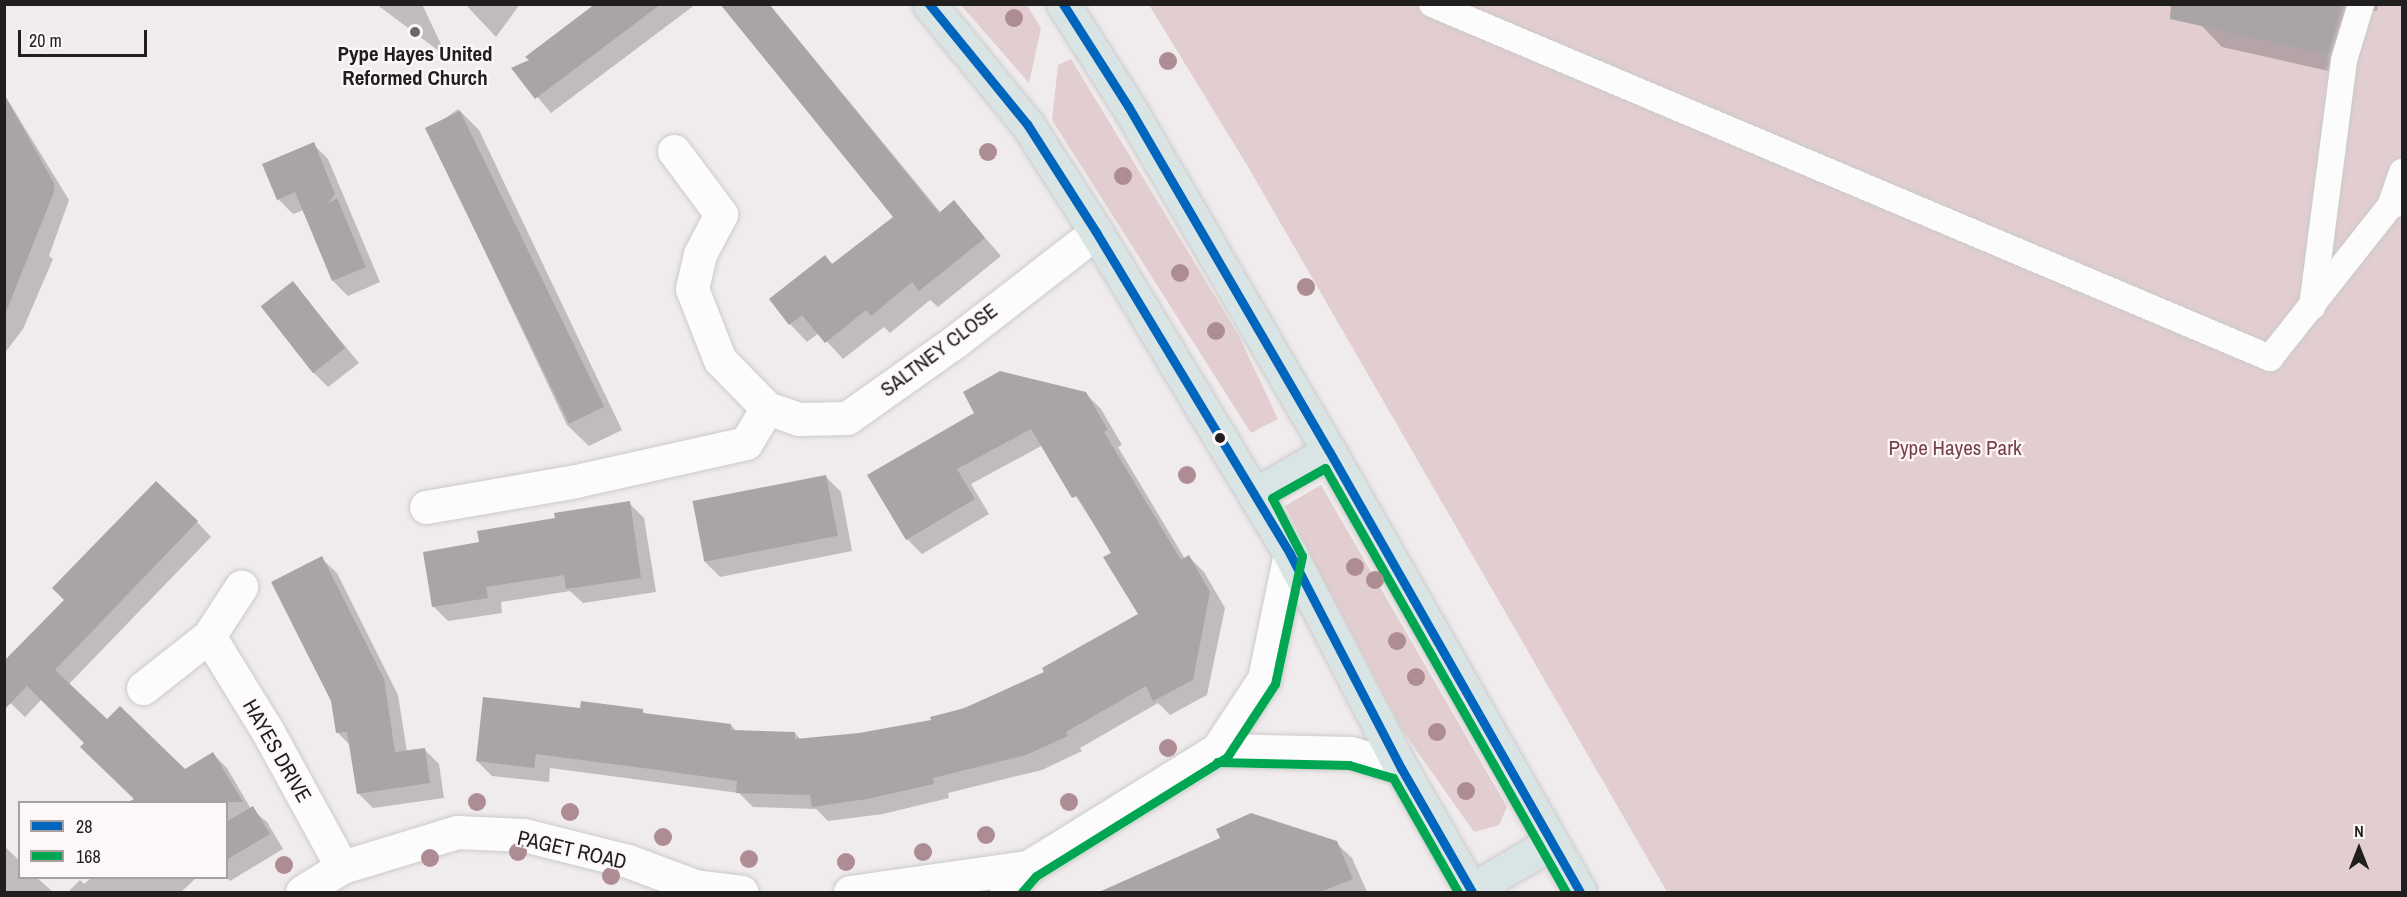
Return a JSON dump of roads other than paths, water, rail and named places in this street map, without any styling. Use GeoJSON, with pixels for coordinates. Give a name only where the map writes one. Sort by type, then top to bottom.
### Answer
{"type":"FeatureCollection","features":[{"type":"Feature","properties":{"kind":"highway"},"geometry":{"type":"LineString","coordinates":[[929,4],[1027,124],[1096,232],[1256,494],[1290,554],[1401,768],[1471,891],[1551,843]]}},
{"type":"Feature","properties":{"kind":"highway"},"geometry":{"type":"LineString","coordinates":[[1063,4],[1128,106],[1329,451],[1580,892]]}},
{"type":"Feature","properties":{"kind":"highway"},"geometry":{"type":"LineString","coordinates":[[1256,494],[1329,451]]}},
{"type":"Feature","properties":{"kind":"street","name":"SALTNEY CLOSE"},"geometry":{"type":"LineString","coordinates":[[674,151],[721,214],[700,254],[692,289],[720,360],[767,408],[799,419],[847,418],[957,340],[1096,232]]}},
{"type":"Feature","properties":{"kind":"street"},"geometry":{"type":"LineString","coordinates":[[426,507],[576,481],[746,443],[767,408]]}},
{"type":"Feature","properties":{"kind":"street"},"geometry":{"type":"LineString","coordinates":[[1006,892],[1029,867],[1217,750],[1264,679],[1290,554]]}},
{"type":"Feature","properties":{"kind":"street"},"geometry":{"type":"LineString","coordinates":[[143,688],[209,636],[241,587]]}},
{"type":"Feature","properties":{"kind":"street","name":"HAYES DRIVE"},"geometry":{"type":"LineString","coordinates":[[209,636],[268,732],[342,867]]}},
{"type":"Feature","properties":{"kind":"street"},"geometry":{"type":"LineString","coordinates":[[1217,750],[1352,753],[1401,768]]}},
{"type":"Feature","properties":{"kind":"street","name":"PAGET ROAD"},"geometry":{"type":"LineString","coordinates":[[302,892],[342,867],[457,832],[524,835],[628,861],[697,889],[742,892]]}},
{"type":"Feature","properties":{"kind":"street"},"geometry":{"type":"LineString","coordinates":[[850,892],[1029,867]]}},
{"type":"Feature","properties":{"kind":"lane"},"geometry":{"type":"LineString","coordinates":[[1432,4],[2270,358],[2396,204],[2403,172]]}},
{"type":"Feature","properties":{"kind":"lane"},"geometry":{"type":"LineString","coordinates":[[2312,307],[2344,60],[2361,4]]}},
{"type":"Feature","properties":{"kind":"place","name":"Pype Hayes United Reformed Church"},"geometry":{"type":"Point","coordinates":[415,32]}},
{"type":"Feature","properties":{"kind":"park label","name":"Pype Hayes Park"},"geometry":{"type":"Point","coordinates":[1955,448]}}]}
